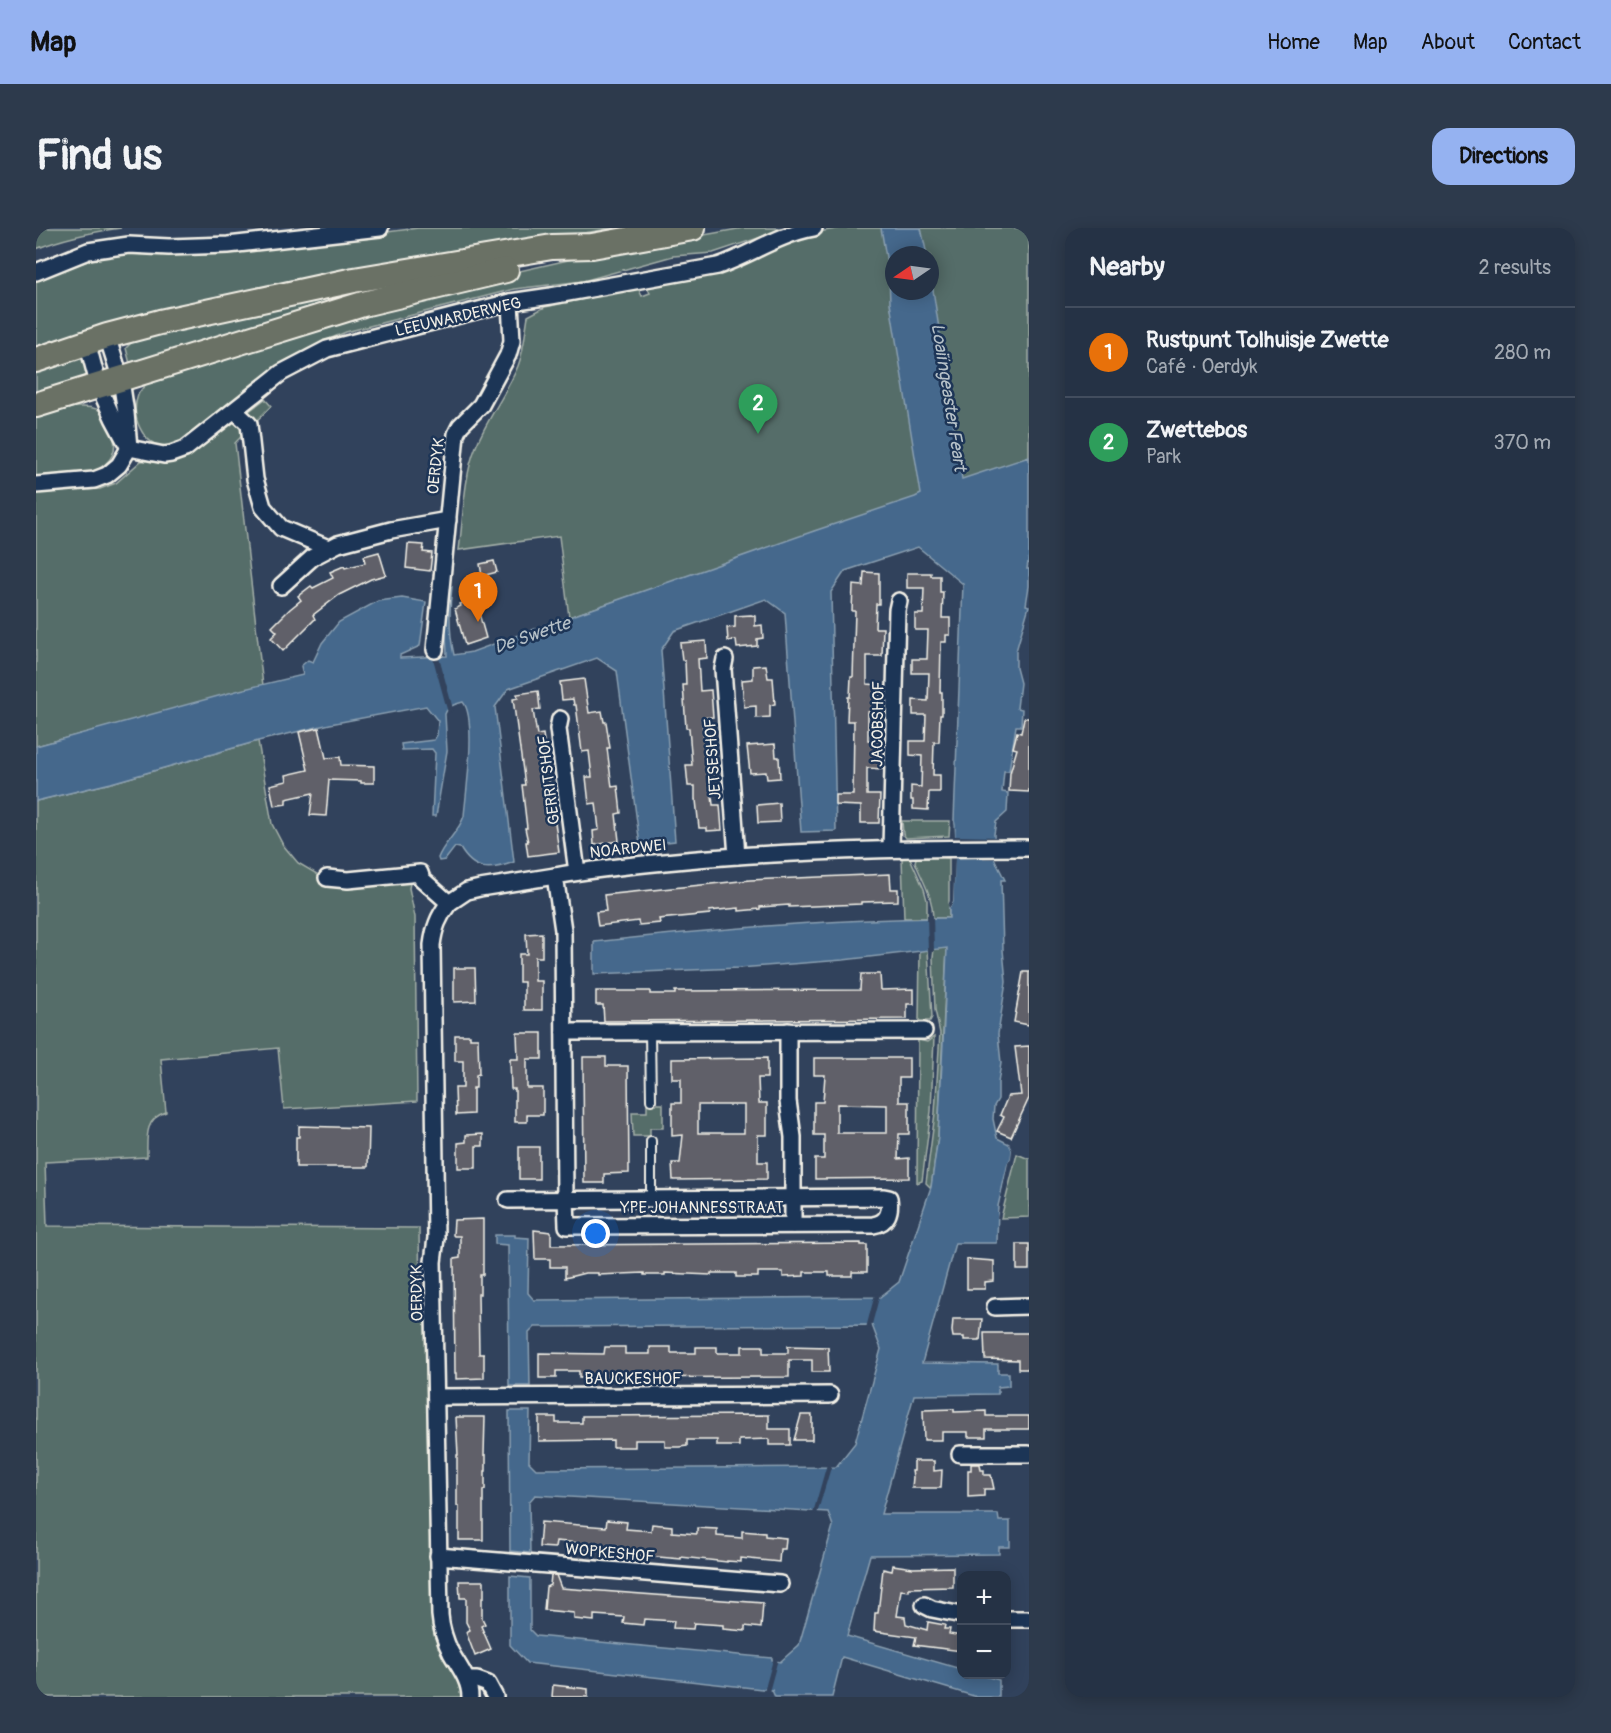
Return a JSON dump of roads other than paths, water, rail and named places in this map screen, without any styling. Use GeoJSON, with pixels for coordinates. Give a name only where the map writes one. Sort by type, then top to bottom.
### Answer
{"type":"FeatureCollection","features":[{"type":"Feature","properties":{"kind":"main road","name":"LEEUWARDERWEG"},"geometry":{"type":"LineString","coordinates":[[36,405],[363,304],[553,258],[592,246],[693,228]]}},
{"type":"Feature","properties":{"kind":"main road","name":"LEEUWARDERWEG"},"geometry":{"type":"LineString","coordinates":[[36,360],[97,339],[230,306],[354,280],[552,248],[592,246]]}},
{"type":"Feature","properties":{"kind":"street"},"geometry":{"type":"LineString","coordinates":[[36,272],[88,252],[129,245],[169,247],[228,245],[380,228]]}},
{"type":"Feature","properties":{"kind":"street","name":"LEEUWARDERWEG"},"geometry":{"type":"LineString","coordinates":[[129,448],[160,455],[176,453],[192,445],[281,373],[327,349],[510,302],[718,266],[788,234],[814,228]]}},
{"type":"Feature","properties":{"kind":"street","name":"OERDYK"},"geometry":{"type":"LineString","coordinates":[[435,650],[456,434],[460,426],[481,405],[508,355],[512,341],[510,302]]}},
{"type":"Feature","properties":{"kind":"street"},"geometry":{"type":"LineString","coordinates":[[97,339],[110,383],[113,418],[129,448]]}},
{"type":"Feature","properties":{"kind":"street"},"geometry":{"type":"LineString","coordinates":[[36,485],[94,480],[107,475],[119,465],[129,448],[126,413],[110,383],[97,339]]}},
{"type":"Feature","properties":{"kind":"street"},"geometry":{"type":"LineString","coordinates":[[235,411],[249,424],[255,478],[263,507],[281,528],[328,548]]}},
{"type":"Feature","properties":{"kind":"street"},"geometry":{"type":"LineString","coordinates":[[281,586],[304,564],[328,548],[391,530],[448,520]]}},
{"type":"Feature","properties":{"kind":"street","name":"JACOBSHOF"},"geometry":{"type":"LineString","coordinates":[[891,848],[899,601]]}},
{"type":"Feature","properties":{"kind":"street","name":"JETSESHOF"},"geometry":{"type":"LineString","coordinates":[[725,659],[723,669],[737,856]]}},
{"type":"Feature","properties":{"kind":"street","name":"GERRITSHOF"},"geometry":{"type":"LineString","coordinates":[[560,719],[558,729],[577,872]]}},
{"type":"Feature","properties":{"kind":"street","name":"NOARDWEI"},"geometry":{"type":"LineString","coordinates":[[555,876],[737,856],[891,848],[1029,848]]}},
{"type":"Feature","properties":{"kind":"street"},"geometry":{"type":"LineString","coordinates":[[327,878],[348,880],[420,873],[422,879],[449,903],[467,891],[555,876],[563,930],[566,1199]]}},
{"type":"Feature","properties":{"kind":"street","name":"OERDYK"},"geometry":{"type":"LineString","coordinates":[[449,903],[436,923],[432,945],[436,1238],[433,1262],[438,1556],[441,1624],[450,1650],[467,1680],[470,1697]]}},
{"type":"Feature","properties":{"kind":"street","name":"YPE JOHANNESSTRAAT"},"geometry":{"type":"LineString","coordinates":[[788,1031],[788,1101],[793,1137],[793,1225]]}},
{"type":"Feature","properties":{"kind":"street"},"geometry":{"type":"LineString","coordinates":[[564,1032],[924,1031]]}},
{"type":"Feature","properties":{"kind":"street","name":"YPE JOHANNESSTRAAT"},"geometry":{"type":"LineString","coordinates":[[508,1200],[566,1199],[651,1198],[884,1197],[889,1198],[889,1201],[888,1216],[878,1224],[567,1226],[566,1199]]}},
{"type":"Feature","properties":{"kind":"street"},"geometry":{"type":"LineString","coordinates":[[995,1307],[1029,1306]]}},
{"type":"Feature","properties":{"kind":"street","name":"BAUCKESHOF"},"geometry":{"type":"LineString","coordinates":[[436,1397],[830,1395]]}},
{"type":"Feature","properties":{"kind":"street"},"geometry":{"type":"LineString","coordinates":[[960,1454],[1029,1454]]}},
{"type":"Feature","properties":{"kind":"street","name":"WOPKESHOF"},"geometry":{"type":"LineString","coordinates":[[438,1556],[780,1584]]}},
{"type":"Feature","properties":{"kind":"street"},"geometry":{"type":"LineString","coordinates":[[924,1605],[957,1614]]}},
{"type":"Feature","properties":{"kind":"street"},"geometry":{"type":"LineString","coordinates":[[1011,1619],[1029,1619]]}},
{"type":"Feature","properties":{"kind":"street"},"geometry":{"type":"LineString","coordinates":[[467,1680],[477,1680],[488,1684],[495,1697]]}},
{"type":"Feature","properties":{"kind":"lane"},"geometry":{"type":"LineString","coordinates":[[650,1032],[651,1100]]}},
{"type":"Feature","properties":{"kind":"lane"},"geometry":{"type":"LineString","coordinates":[[651,1141],[651,1198]]}},
{"type":"Feature","properties":{"kind":"water"},"geometry":{"type":"Polygon","coordinates":[[[881,228],[921,228],[925,246],[885,246],[885,252],[881,228]]]}},
{"type":"Feature","properties":{"kind":"water"},"geometry":{"type":"Polygon","coordinates":[[[890,300],[935,300],[962,479],[1029,457],[1027,569],[1029,569],[1029,586],[1026,605],[1029,606],[1016,651],[1016,668],[1020,683],[1017,708],[1022,709],[1021,726],[1016,726],[1009,771],[1004,771],[1002,792],[1008,793],[1007,812],[996,822],[994,834],[995,860],[1005,880],[1001,880],[1006,982],[998,1034],[1001,1063],[998,1099],[994,1106],[993,1119],[997,1138],[1009,1144],[1012,1150],[1011,1158],[998,1206],[997,1243],[955,1243],[922,1363],[998,1364],[998,1373],[1009,1373],[1009,1386],[998,1387],[998,1394],[914,1395],[881,1514],[998,1514],[999,1521],[1010,1521],[1010,1547],[999,1547],[999,1554],[870,1555],[847,1636],[957,1668],[957,1679],[999,1680],[999,1697],[977,1697],[842,1657],[832,1697],[775,1697],[772,1690],[527,1663],[510,1645],[510,1576],[530,1578],[530,1630],[536,1636],[772,1658],[780,1662],[799,1645],[833,1526],[828,1512],[535,1495],[529,1502],[530,1553],[510,1551],[509,1411],[530,1411],[529,1462],[536,1469],[836,1467],[855,1443],[881,1349],[872,1325],[535,1327],[529,1333],[530,1386],[509,1386],[508,1245],[495,1244],[495,1235],[529,1238],[528,1293],[534,1300],[880,1297],[899,1282],[931,1187],[938,1137],[947,948],[843,960],[739,968],[594,974],[594,942],[771,926],[860,920],[949,918],[949,908],[953,902],[963,584],[918,547],[845,571],[831,592],[836,831],[801,832],[785,613],[766,599],[674,631],[661,650],[675,841],[640,845],[617,671],[597,658],[508,689],[495,707],[514,862],[497,867],[477,865],[465,856],[460,848],[455,847],[445,860],[439,861],[438,858],[464,816],[470,739],[467,711],[463,702],[450,707],[445,714],[447,751],[436,816],[432,816],[435,753],[432,749],[402,750],[401,744],[434,740],[437,735],[438,721],[426,706],[330,724],[258,741],[111,783],[36,801],[36,746],[303,675],[301,666],[308,660],[313,662],[322,643],[339,622],[378,601],[402,598],[426,602],[420,646],[400,655],[400,658],[447,656],[445,607],[448,588],[452,587],[450,621],[454,655],[472,652],[921,494],[890,300]]]}},
{"type":"Feature","properties":{"kind":"place","name":"Zwettebos"},"geometry":{"type":"Point","coordinates":[758,434]}},
{"type":"Feature","properties":{"kind":"place","name":"Rustpunt Tolhuisje Zwette"},"geometry":{"type":"Point","coordinates":[478,622]}},
{"type":"Feature","properties":{"kind":"water label","name":"Loaiïngeaster Feart"},"geometry":{"type":"Point","coordinates":[949,397]}},
{"type":"Feature","properties":{"kind":"water label","name":"De Swette"},"geometry":{"type":"Point","coordinates":[532,635]}}]}
